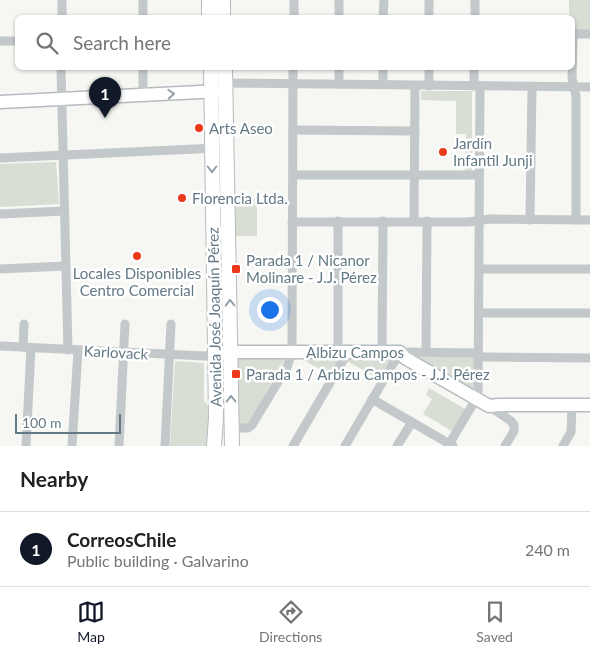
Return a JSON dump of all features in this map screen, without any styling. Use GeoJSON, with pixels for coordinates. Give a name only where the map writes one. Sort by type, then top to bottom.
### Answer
{"type":"FeatureCollection","features":[{"type":"Feature","properties":{"kind":"main road"},"geometry":{"type":"LineString","coordinates":[[209,0],[209,15]]}},
{"type":"Feature","properties":{"kind":"main road"},"geometry":{"type":"LineString","coordinates":[[223,0],[223,15]]}},
{"type":"Feature","properties":{"kind":"main road","name":"Avenida José Joaquín Pérez"},"geometry":{"type":"LineString","coordinates":[[211,70],[216,420],[214,446]]}},
{"type":"Feature","properties":{"kind":"main road","name":"Avenida José Joaquín Pérez"},"geometry":{"type":"LineString","coordinates":[[225,70],[232,446]]}},
{"type":"Feature","properties":{"kind":"main road"},"geometry":{"type":"LineString","coordinates":[[213,222],[228,222]]}},
{"type":"Feature","properties":{"kind":"main road"},"geometry":{"type":"LineString","coordinates":[[216,420],[219,446]]}},
{"type":"Feature","properties":{"kind":"street"},"geometry":{"type":"LineString","coordinates":[[62,0],[62,15]]}},
{"type":"Feature","properties":{"kind":"street"},"geometry":{"type":"LineString","coordinates":[[143,0],[143,15]]}},
{"type":"Feature","properties":{"kind":"street"},"geometry":{"type":"LineString","coordinates":[[294,0],[294,15]]}},
{"type":"Feature","properties":{"kind":"street"},"geometry":{"type":"LineString","coordinates":[[339,0],[339,15]]}},
{"type":"Feature","properties":{"kind":"street"},"geometry":{"type":"LineString","coordinates":[[384,0],[384,15]]}},
{"type":"Feature","properties":{"kind":"street"},"geometry":{"type":"LineString","coordinates":[[428,0],[429,15]]}},
{"type":"Feature","properties":{"kind":"street"},"geometry":{"type":"LineString","coordinates":[[475,0],[475,15]]}},
{"type":"Feature","properties":{"kind":"street"},"geometry":{"type":"LineString","coordinates":[[575,34],[590,34]]}},
{"type":"Feature","properties":{"kind":"street"},"geometry":{"type":"LineString","coordinates":[[0,41],[15,41]]}},
{"type":"Feature","properties":{"kind":"street"},"geometry":{"type":"LineString","coordinates":[[61,70],[66,266],[73,350],[72,446]]}},
{"type":"Feature","properties":{"kind":"street"},"geometry":{"type":"LineString","coordinates":[[143,70],[143,95]]}},
{"type":"Feature","properties":{"kind":"street"},"geometry":{"type":"LineString","coordinates":[[232,428],[248,428],[252,425],[287,367],[292,352],[293,70]]}},
{"type":"Feature","properties":{"kind":"street"},"geometry":{"type":"LineString","coordinates":[[339,70],[339,84]]}},
{"type":"Feature","properties":{"kind":"street"},"geometry":{"type":"LineString","coordinates":[[383,70],[383,84]]}},
{"type":"Feature","properties":{"kind":"street"},"geometry":{"type":"LineString","coordinates":[[429,70],[429,86]]}},
{"type":"Feature","properties":{"kind":"street"},"geometry":{"type":"LineString","coordinates":[[372,399],[450,445],[481,402],[478,355],[479,174],[477,86],[474,70]]}},
{"type":"Feature","properties":{"kind":"street"},"geometry":{"type":"LineString","coordinates":[[572,70],[576,96],[576,220]]}},
{"type":"Feature","properties":{"kind":"street"},"geometry":{"type":"LineString","coordinates":[[0,102],[212,92],[226,87],[293,84],[590,87]]}},
{"type":"Feature","properties":{"kind":"street"},"geometry":{"type":"LineString","coordinates":[[414,221],[415,86]]}},
{"type":"Feature","properties":{"kind":"street"},"geometry":{"type":"LineString","coordinates":[[530,220],[532,87]]}},
{"type":"Feature","properties":{"kind":"street"},"geometry":{"type":"LineString","coordinates":[[293,130],[415,131]]}},
{"type":"Feature","properties":{"kind":"street"},"geometry":{"type":"LineString","coordinates":[[0,158],[227,148]]}},
{"type":"Feature","properties":{"kind":"street"},"geometry":{"type":"LineString","coordinates":[[293,175],[479,174]]}},
{"type":"Feature","properties":{"kind":"street"},"geometry":{"type":"LineString","coordinates":[[0,214],[64,211]]}},
{"type":"Feature","properties":{"kind":"street"},"geometry":{"type":"LineString","coordinates":[[292,222],[590,220]]}},
{"type":"Feature","properties":{"kind":"street"},"geometry":{"type":"LineString","coordinates":[[293,446],[343,352],[338,222]]}},
{"type":"Feature","properties":{"kind":"street"},"geometry":{"type":"LineString","coordinates":[[382,352],[383,222]]}},
{"type":"Feature","properties":{"kind":"street"},"geometry":{"type":"LineString","coordinates":[[426,352],[427,222]]}},
{"type":"Feature","properties":{"kind":"street"},"geometry":{"type":"LineString","coordinates":[[0,269],[66,266]]}},
{"type":"Feature","properties":{"kind":"street"},"geometry":{"type":"LineString","coordinates":[[479,268],[590,269]]}},
{"type":"Feature","properties":{"kind":"street"},"geometry":{"type":"LineString","coordinates":[[479,313],[590,313]]}},
{"type":"Feature","properties":{"kind":"street"},"geometry":{"type":"LineString","coordinates":[[24,324],[27,348],[26,446]]}},
{"type":"Feature","properties":{"kind":"street"},"geometry":{"type":"LineString","coordinates":[[119,446],[125,324]]}},
{"type":"Feature","properties":{"kind":"street"},"geometry":{"type":"LineString","coordinates":[[166,446],[171,324]]}},
{"type":"Feature","properties":{"kind":"street","name":"Karlovack"},"geometry":{"type":"LineString","coordinates":[[0,346],[206,356],[231,352]]}},
{"type":"Feature","properties":{"kind":"street","name":"Albizu Campos"},"geometry":{"type":"LineString","coordinates":[[231,352],[426,352],[590,358]]}},
{"type":"Feature","properties":{"kind":"street"},"geometry":{"type":"LineString","coordinates":[[345,446],[400,352],[405,358],[511,421],[514,425],[514,431],[505,446]]}},
{"type":"Feature","properties":{"kind":"street"},"geometry":{"type":"LineString","coordinates":[[481,402],[499,405],[590,405]]}},
{"type":"Feature","properties":{"kind":"street"},"geometry":{"type":"LineString","coordinates":[[563,446],[571,432],[572,405]]}},
{"type":"Feature","properties":{"kind":"street"},"geometry":{"type":"LineString","coordinates":[[397,446],[412,422]]}},
{"type":"Feature","properties":{"kind":"shaded area"},"geometry":{"type":"Polygon","coordinates":[[[569,0],[590,0],[590,31],[575,30],[575,15],[569,15],[569,0]]]}},
{"type":"Feature","properties":{"kind":"shaded area"},"geometry":{"type":"Polygon","coordinates":[[[421,91],[472,91],[472,171],[465,171],[466,134],[456,134],[456,101],[421,100],[421,91]]]}},
{"type":"Feature","properties":{"kind":"shaded area"},"geometry":{"type":"Polygon","coordinates":[[[56,162],[59,204],[0,207],[0,164],[56,162]]]}},
{"type":"Feature","properties":{"kind":"shaded area"},"geometry":{"type":"Polygon","coordinates":[[[235,199],[257,199],[257,236],[235,236],[235,199]]]}},
{"type":"Feature","properties":{"kind":"shaded area"},"geometry":{"type":"Polygon","coordinates":[[[287,355],[249,424],[237,424],[235,356],[287,355]]]}},
{"type":"Feature","properties":{"kind":"shaded area"},"geometry":{"type":"Polygon","coordinates":[[[349,356],[392,357],[379,379],[347,361],[349,356]]]}},
{"type":"Feature","properties":{"kind":"shaded area"},"geometry":{"type":"Polygon","coordinates":[[[341,357],[331,376],[300,358],[341,357]]]}},
{"type":"Feature","properties":{"kind":"shaded area"},"geometry":{"type":"Polygon","coordinates":[[[413,357],[475,357],[474,388],[472,391],[413,357]]]}},
{"type":"Feature","properties":{"kind":"shaded area"},"geometry":{"type":"Polygon","coordinates":[[[175,361],[204,363],[204,400],[208,406],[209,446],[170,446],[175,361]]]}},
{"type":"Feature","properties":{"kind":"shaded area"},"geometry":{"type":"Polygon","coordinates":[[[429,388],[467,410],[452,431],[423,414],[432,399],[426,395],[429,388]]]}},
{"type":"Feature","properties":{"kind":"place","name":"CorreosChile"},"geometry":{"type":"Point","coordinates":[105,118]}},
{"type":"Feature","properties":{"kind":"place","name":"Arts Aseo"},"geometry":{"type":"Point","coordinates":[199,128]}},
{"type":"Feature","properties":{"kind":"place","name":"Jardín Infantil Junji"},"geometry":{"type":"Point","coordinates":[443,152]}},
{"type":"Feature","properties":{"kind":"place","name":"Florencia Ltda."},"geometry":{"type":"Point","coordinates":[182,198]}},
{"type":"Feature","properties":{"kind":"place","name":"Locales Disponibles Centro Comercial"},"geometry":{"type":"Point","coordinates":[137,256]}},
{"type":"Feature","properties":{"kind":"place","name":"Parada 1 / Nicanor Molinare - J.J. Pérez"},"geometry":{"type":"Point","coordinates":[236,269]}},
{"type":"Feature","properties":{"kind":"place","name":"Parada 1 / Arbizu Campos - J.J. Pérez"},"geometry":{"type":"Point","coordinates":[236,374]}}]}
